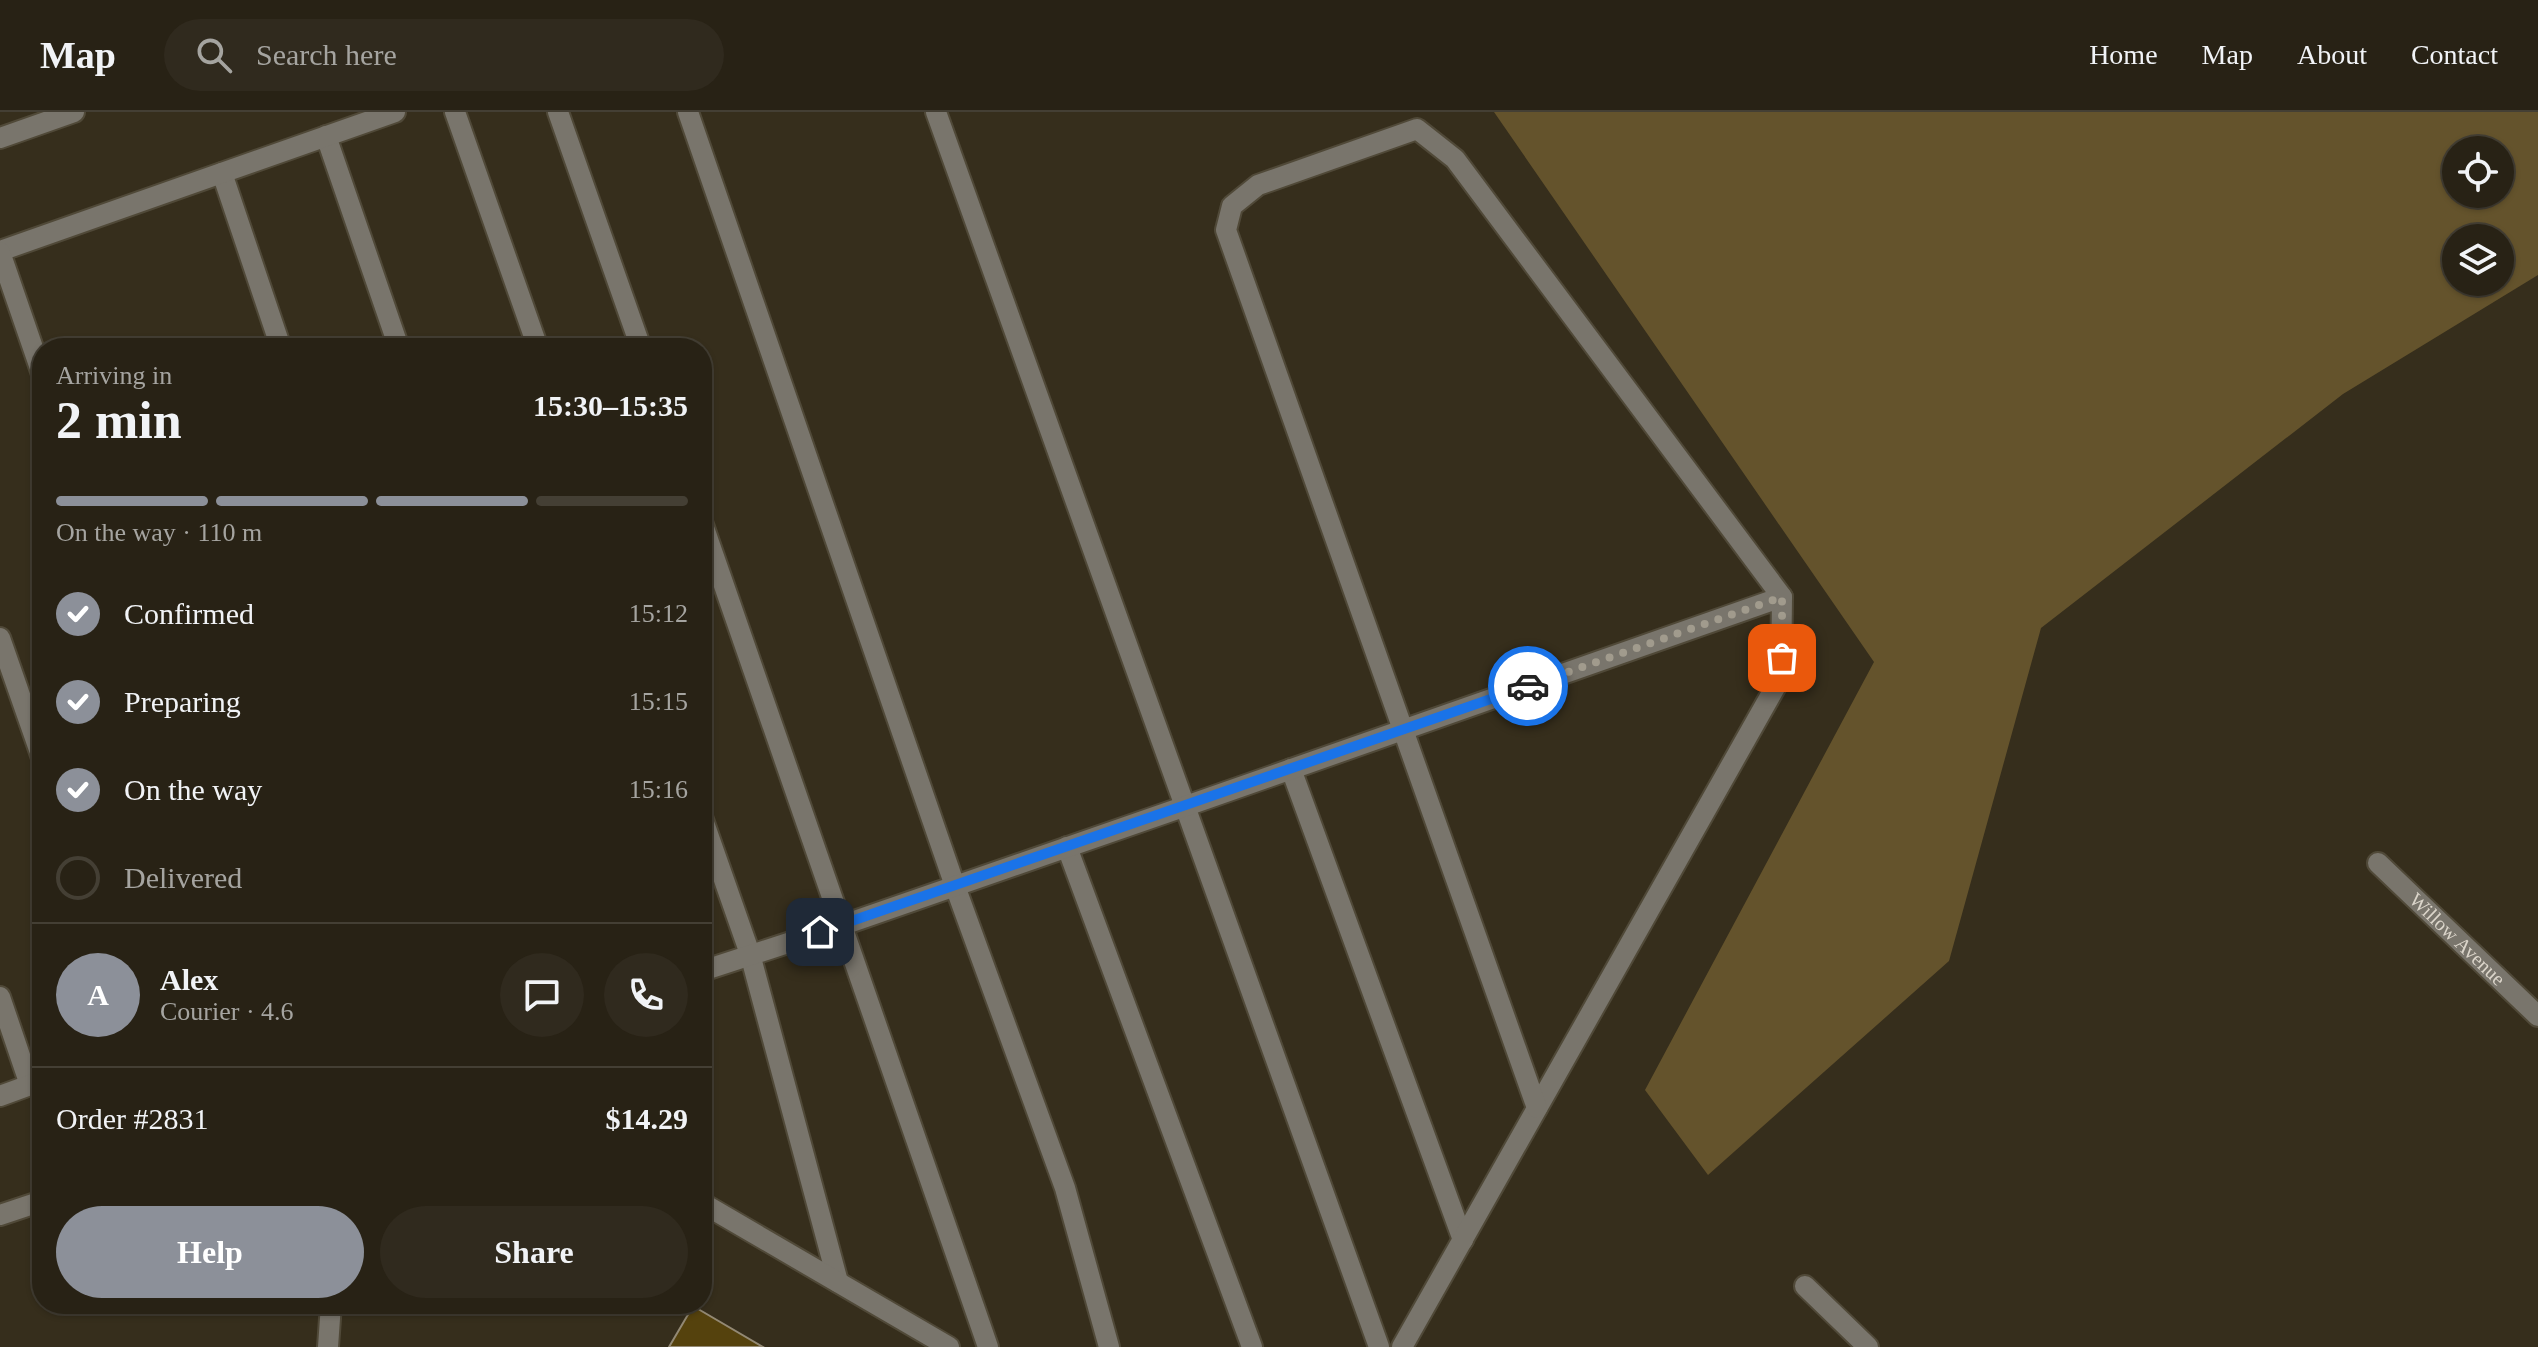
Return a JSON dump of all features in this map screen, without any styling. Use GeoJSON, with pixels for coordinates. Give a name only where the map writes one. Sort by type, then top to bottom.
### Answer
{"type":"FeatureCollection","features":[{"type":"Feature","properties":{"kind":"street"},"geometry":{"type":"LineString","coordinates":[[0,138],[74,112]]}},
{"type":"Feature","properties":{"kind":"street"},"geometry":{"type":"LineString","coordinates":[[32,345],[0,252],[395,112]]}},
{"type":"Feature","properties":{"kind":"street"},"geometry":{"type":"LineString","coordinates":[[455,112],[534,338]]}},
{"type":"Feature","properties":{"kind":"street"},"geometry":{"type":"LineString","coordinates":[[558,112],[637,338]]}},
{"type":"Feature","properties":{"kind":"street"},"geometry":{"type":"LineString","coordinates":[[688,112],[955,886],[1065,1188],[1109,1347]]}},
{"type":"Feature","properties":{"kind":"street"},"geometry":{"type":"LineString","coordinates":[[936,112],[1379,1347]]}},
{"type":"Feature","properties":{"kind":"street"},"geometry":{"type":"LineString","coordinates":[[1402,1347],[1781,677],[1782,597],[1455,159],[1417,129],[1258,185],[1232,206],[1226,230],[1537,1108]]}},
{"type":"Feature","properties":{"kind":"street"},"geometry":{"type":"LineString","coordinates":[[326,136],[396,338]]}},
{"type":"Feature","properties":{"kind":"street"},"geometry":{"type":"LineString","coordinates":[[222,173],[278,338]]}},
{"type":"Feature","properties":{"kind":"street"},"geometry":{"type":"LineString","coordinates":[[712,551],[988,1347]]}},
{"type":"Feature","properties":{"kind":"street"},"geometry":{"type":"LineString","coordinates":[[712,967],[843,925],[1782,597]]}},
{"type":"Feature","properties":{"kind":"street"},"geometry":{"type":"LineString","coordinates":[[0,638],[32,729]]}},
{"type":"Feature","properties":{"kind":"street"},"geometry":{"type":"LineString","coordinates":[[1291,769],[1463,1240]]}},
{"type":"Feature","properties":{"kind":"street"},"geometry":{"type":"LineString","coordinates":[[712,846],[750,954],[838,1282]]}},
{"type":"Feature","properties":{"kind":"street"},"geometry":{"type":"LineString","coordinates":[[1067,847],[1252,1347]]}},
{"type":"Feature","properties":{"kind":"street","name":"Willow Avenue"},"geometry":{"type":"LineString","coordinates":[[2378,863],[2538,1016]]}},
{"type":"Feature","properties":{"kind":"street"},"geometry":{"type":"LineString","coordinates":[[0,997],[32,1073]]}},
{"type":"Feature","properties":{"kind":"street"},"geometry":{"type":"LineString","coordinates":[[0,1096],[32,1084]]}},
{"type":"Feature","properties":{"kind":"street"},"geometry":{"type":"LineString","coordinates":[[0,1215],[32,1204]]}},
{"type":"Feature","properties":{"kind":"street"},"geometry":{"type":"LineString","coordinates":[[712,1209],[949,1347]]}},
{"type":"Feature","properties":{"kind":"street"},"geometry":{"type":"LineString","coordinates":[[1805,1286],[1868,1347]]}},
{"type":"Feature","properties":{"kind":"street"},"geometry":{"type":"LineString","coordinates":[[328,1347],[330,1314]]}},
{"type":"Feature","properties":{"kind":"shaded area"},"geometry":{"type":"Polygon","coordinates":[[[1494,112],[2538,112],[2538,275],[2514,290],[2514,224],[2442,224],[2442,296],[2504,296],[2343,394],[2041,628],[1949,961],[1708,1175],[1645,1090],[1874,662],[1494,112]]]}},
{"type":"Feature","properties":{"kind":"building"},"geometry":{"type":"Polygon","coordinates":[[[688,1314],[707,1314],[763,1347],[669,1347],[688,1314]]]}},
{"type":"Feature","properties":{"kind":"way so far"},"geometry":{"type":"LineString","coordinates":[[1528,686],[1782,597],[1782,658]]}},
{"type":"Feature","properties":{"kind":"route"},"geometry":{"type":"LineString","coordinates":[[820,932],[1528,686]]}}]}
